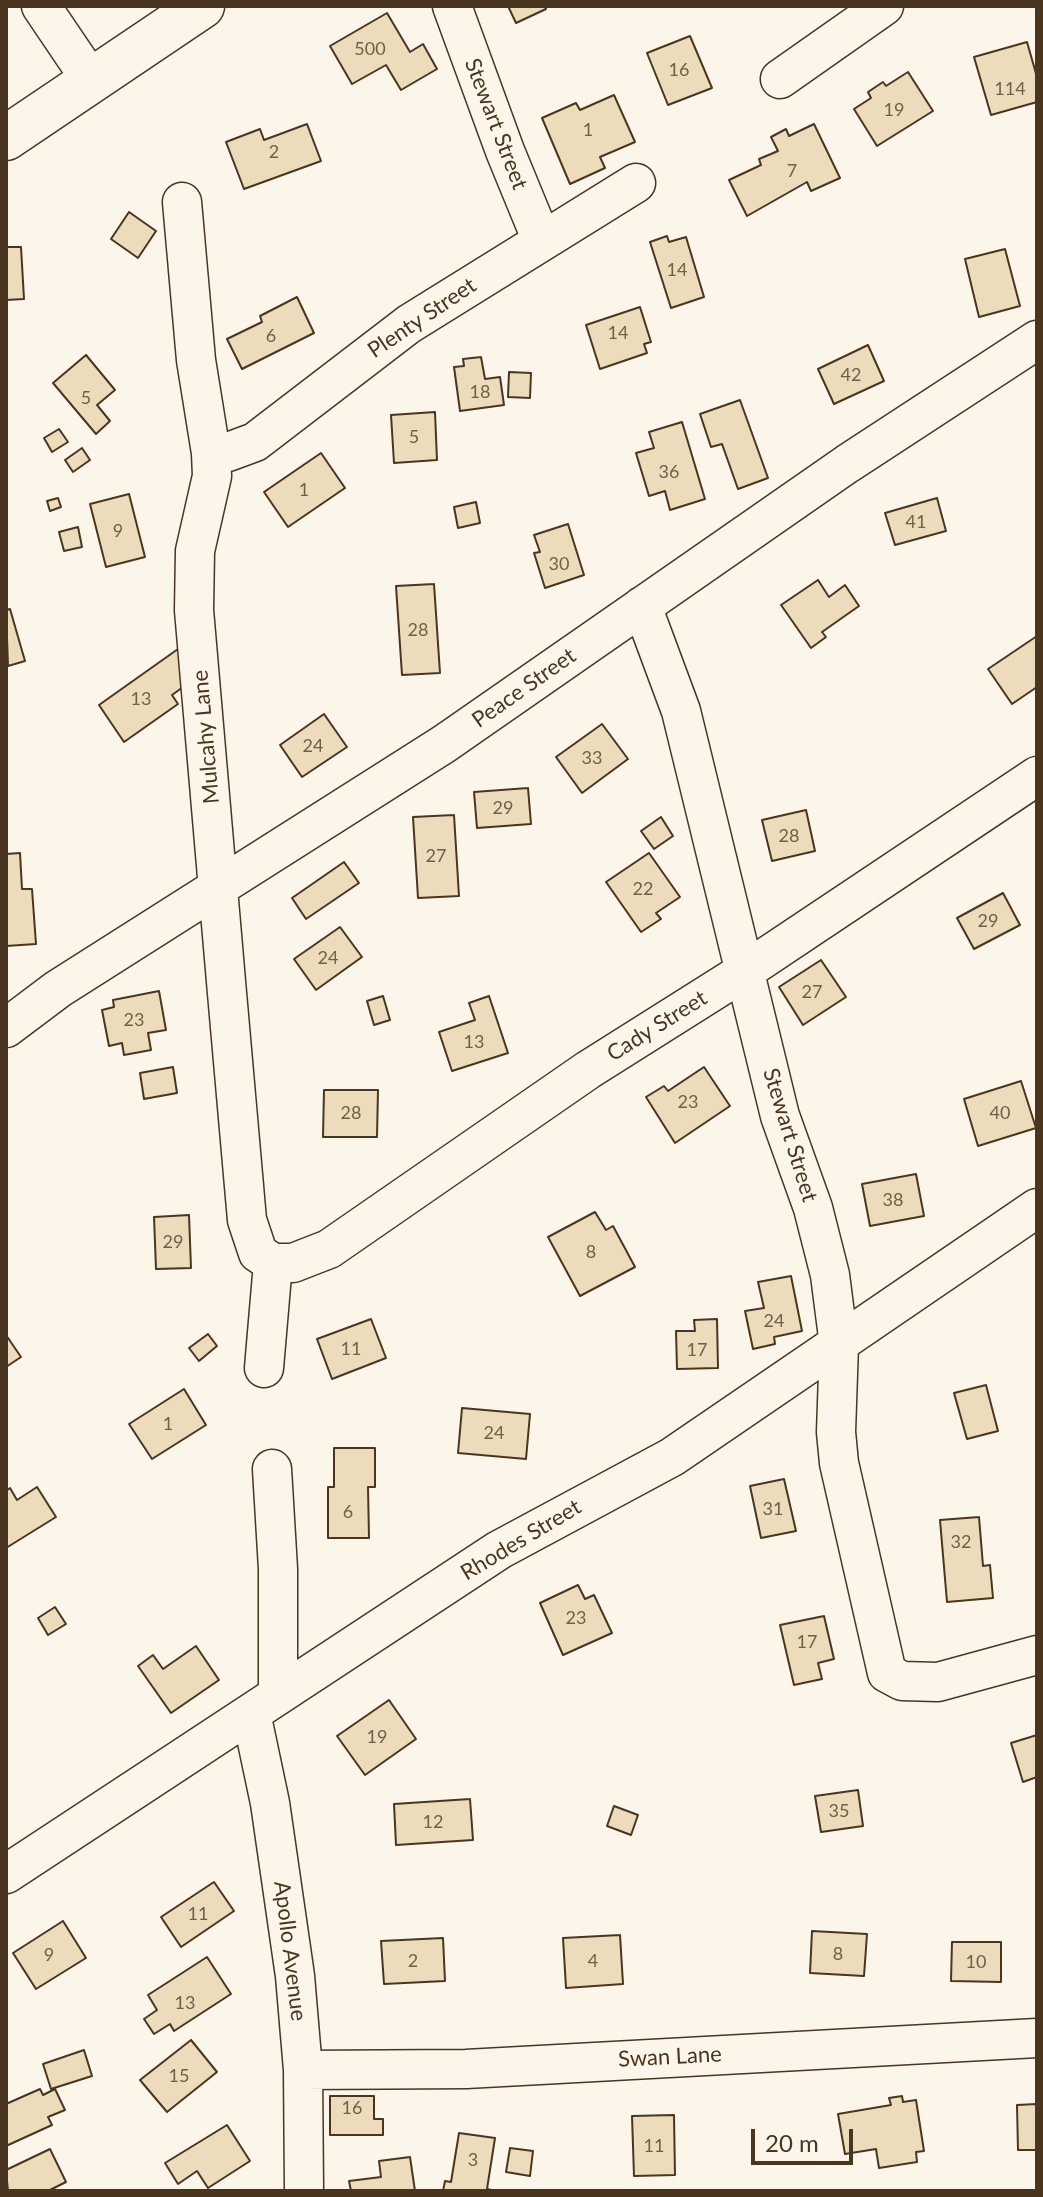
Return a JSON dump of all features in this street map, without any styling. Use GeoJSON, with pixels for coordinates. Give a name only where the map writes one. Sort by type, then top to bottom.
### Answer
{"type":"FeatureCollection","features":[{"type":"Feature","properties":{"kind":"main road"},"geometry":{"type":"LineString","coordinates":[[6,138],[202,6]]}},
{"type":"Feature","properties":{"kind":"street"},"geometry":{"type":"LineString","coordinates":[[41,6],[91,80]]}},
{"type":"Feature","properties":{"kind":"street","name":"Stewart Street"},"geometry":{"type":"LineString","coordinates":[[452,6],[542,241]]}},
{"type":"Feature","properties":{"kind":"street"},"geometry":{"type":"LineString","coordinates":[[780,79],[884,6]]}},
{"type":"Feature","properties":{"kind":"street","name":"Plenty Street"},"geometry":{"type":"LineString","coordinates":[[211,453],[228,452],[255,442],[409,324],[636,183]]}},
{"type":"Feature","properties":{"kind":"street","name":"Mulcahy Lane"},"geometry":{"type":"LineString","coordinates":[[182,202],[196,360],[212,476],[195,551],[194,610],[247,1220],[258,1253],[273,1263]]}},
{"type":"Feature","properties":{"kind":"street","name":"Peace Street"},"geometry":{"type":"LineString","coordinates":[[6,1028],[58,989],[444,744],[847,464],[1037,340]]}},
{"type":"Feature","properties":{"kind":"street","name":"Stewart Street"},"geometry":{"type":"LineString","coordinates":[[642,606],[681,711],[780,1116],[822,1240],[839,1345],[836,1432],[839,1463],[887,1673],[902,1681],[938,1682],[1037,1655]]}},
{"type":"Feature","properties":{"kind":"street","name":"Cady Street"},"geometry":{"type":"LineString","coordinates":[[273,1263],[293,1263],[329,1249],[588,1070],[745,971],[1037,776]]}},
{"type":"Feature","properties":{"kind":"street","name":"Rhodes Street"},"geometry":{"type":"LineString","coordinates":[[6,1874],[499,1550],[672,1457],[1037,1208]]}},
{"type":"Feature","properties":{"kind":"street"},"geometry":{"type":"LineString","coordinates":[[264,1368],[273,1263]]}},
{"type":"Feature","properties":{"kind":"street","name":"Apollo Avenue"},"geometry":{"type":"LineString","coordinates":[[272,1469],[278,1569],[265,1704],[276,1841],[303,2070],[304,2191]]}},
{"type":"Feature","properties":{"kind":"street","name":"Swan Lane"},"geometry":{"type":"LineString","coordinates":[[303,2070],[466,2069],[1037,2038]]}},
{"type":"Feature","properties":{"kind":"building"},"geometry":{"type":"Polygon","coordinates":[[[508,6],[545,6],[546,9],[516,23],[508,6]]]}},
{"type":"Feature","properties":{"kind":"building"},"geometry":{"type":"Polygon","coordinates":[[[387,13],[410,52],[423,44],[437,69],[401,90],[386,65],[352,84],[330,46],[387,13]]]}},
{"type":"Feature","properties":{"kind":"building"},"geometry":{"type":"Polygon","coordinates":[[[690,36],[712,88],[668,105],[647,53],[690,36]]]}},
{"type":"Feature","properties":{"kind":"building"},"geometry":{"type":"Polygon","coordinates":[[[1027,42],[1037,77],[1037,102],[991,115],[974,57],[1027,42]]]}},
{"type":"Feature","properties":{"kind":"building"},"geometry":{"type":"Polygon","coordinates":[[[908,72],[933,111],[877,146],[854,109],[871,98],[868,92],[883,82],[886,86],[908,72]]]}},
{"type":"Feature","properties":{"kind":"building"},"geometry":{"type":"Polygon","coordinates":[[[614,95],[635,142],[600,157],[605,168],[570,184],[542,118],[576,103],[580,110],[614,95]]]}},
{"type":"Feature","properties":{"kind":"building"},"geometry":{"type":"Polygon","coordinates":[[[307,124],[321,161],[244,189],[226,142],[260,129],[264,140],[307,124]]]}},
{"type":"Feature","properties":{"kind":"building"},"geometry":{"type":"Polygon","coordinates":[[[814,124],[840,178],[811,191],[807,182],[747,216],[729,180],[761,165],[759,159],[778,151],[771,137],[786,129],[789,136],[814,124]]]}},
{"type":"Feature","properties":{"kind":"building"},"geometry":{"type":"Polygon","coordinates":[[[129,212],[156,231],[138,258],[111,239],[129,212]]]}},
{"type":"Feature","properties":{"kind":"building"},"geometry":{"type":"Polygon","coordinates":[[[667,236],[669,242],[686,237],[704,297],[671,308],[650,242],[667,236]]]}},
{"type":"Feature","properties":{"kind":"building"},"geometry":{"type":"Polygon","coordinates":[[[6,247],[21,247],[24,299],[6,300],[6,247]]]}},
{"type":"Feature","properties":{"kind":"building"},"geometry":{"type":"Polygon","coordinates":[[[1005,249],[1020,306],[979,317],[965,259],[1005,249]]]}},
{"type":"Feature","properties":{"kind":"building"},"geometry":{"type":"Polygon","coordinates":[[[297,297],[314,333],[242,369],[227,339],[262,322],[260,316],[297,297]]]}},
{"type":"Feature","properties":{"kind":"building"},"geometry":{"type":"Polygon","coordinates":[[[640,307],[651,342],[644,344],[647,353],[600,369],[586,325],[640,307]]]}},
{"type":"Feature","properties":{"kind":"building"},"geometry":{"type":"Polygon","coordinates":[[[868,345],[884,381],[834,404],[818,369],[868,345]]]}},
{"type":"Feature","properties":{"kind":"building"},"geometry":{"type":"Polygon","coordinates":[[[86,355],[115,390],[97,405],[110,421],[96,434],[53,383],[86,355]]]}},
{"type":"Feature","properties":{"kind":"building"},"geometry":{"type":"Polygon","coordinates":[[[481,357],[485,379],[500,377],[504,405],[460,411],[454,367],[464,366],[463,359],[481,357]]]}},
{"type":"Feature","properties":{"kind":"building"},"geometry":{"type":"Polygon","coordinates":[[[509,372],[531,373],[530,398],[508,397],[509,372]]]}},
{"type":"Feature","properties":{"kind":"building"},"geometry":{"type":"Polygon","coordinates":[[[740,400],[768,478],[738,489],[722,444],[711,447],[700,414],[740,400]]]}},
{"type":"Feature","properties":{"kind":"building"},"geometry":{"type":"Polygon","coordinates":[[[435,412],[437,460],[394,463],[391,415],[435,412]]]}},
{"type":"Feature","properties":{"kind":"building"},"geometry":{"type":"Polygon","coordinates":[[[682,422],[705,499],[670,510],[665,491],[649,496],[636,453],[654,448],[649,432],[682,422]]]}},
{"type":"Feature","properties":{"kind":"building"},"geometry":{"type":"Polygon","coordinates":[[[59,429],[68,442],[52,452],[44,438],[59,429]]]}},
{"type":"Feature","properties":{"kind":"building"},"geometry":{"type":"Polygon","coordinates":[[[82,448],[90,460],[73,472],[65,460],[82,448]]]}},
{"type":"Feature","properties":{"kind":"building"},"geometry":{"type":"Polygon","coordinates":[[[321,453],[345,488],[288,527],[264,492],[321,453]]]}},
{"type":"Feature","properties":{"kind":"building"},"geometry":{"type":"Polygon","coordinates":[[[129,494],[145,557],[106,567],[90,504],[129,494]]]}},
{"type":"Feature","properties":{"kind":"building"},"geometry":{"type":"Polygon","coordinates":[[[58,498],[61,507],[50,511],[47,501],[58,498]]]}},
{"type":"Feature","properties":{"kind":"building"},"geometry":{"type":"Polygon","coordinates":[[[937,498],[946,531],[895,545],[885,513],[937,498]]]}},
{"type":"Feature","properties":{"kind":"building"},"geometry":{"type":"Polygon","coordinates":[[[476,502],[480,523],[458,528],[454,507],[476,502]]]}},
{"type":"Feature","properties":{"kind":"building"},"geometry":{"type":"Polygon","coordinates":[[[568,524],[584,575],[545,588],[534,553],[540,552],[534,535],[568,524]]]}},
{"type":"Feature","properties":{"kind":"building"},"geometry":{"type":"Polygon","coordinates":[[[78,527],[82,547],[64,551],[59,532],[78,527]]]}},
{"type":"Feature","properties":{"kind":"building"},"geometry":{"type":"Polygon","coordinates":[[[818,580],[829,597],[845,585],[859,606],[822,632],[826,637],[811,648],[781,605],[818,580]]]}},
{"type":"Feature","properties":{"kind":"building"},"geometry":{"type":"Polygon","coordinates":[[[434,584],[440,673],[402,675],[396,586],[434,584]]]}},
{"type":"Feature","properties":{"kind":"building"},"geometry":{"type":"Polygon","coordinates":[[[10,609],[25,661],[8,666],[6,610],[10,609]]]}},
{"type":"Feature","properties":{"kind":"building"},"geometry":{"type":"Polygon","coordinates":[[[1037,636],[1037,687],[1012,704],[988,669],[1037,636]]]}},
{"type":"Feature","properties":{"kind":"building"},"geometry":{"type":"Polygon","coordinates":[[[178,649],[191,668],[190,682],[172,695],[178,704],[124,742],[99,705],[178,649]]]}},
{"type":"Feature","properties":{"kind":"building"},"geometry":{"type":"Polygon","coordinates":[[[324,714],[347,747],[302,777],[280,745],[324,714]]]}},
{"type":"Feature","properties":{"kind":"building"},"geometry":{"type":"Polygon","coordinates":[[[602,724],[628,759],[582,793],[556,757],[602,724]]]}},
{"type":"Feature","properties":{"kind":"building"},"geometry":{"type":"Polygon","coordinates":[[[528,788],[531,824],[477,828],[474,792],[528,788]]]}},
{"type":"Feature","properties":{"kind":"building"},"geometry":{"type":"Polygon","coordinates":[[[806,810],[815,851],[772,861],[762,820],[806,810]]]}},
{"type":"Feature","properties":{"kind":"building"},"geometry":{"type":"Polygon","coordinates":[[[454,815],[459,896],[418,898],[413,817],[454,815]]]}},
{"type":"Feature","properties":{"kind":"building"},"geometry":{"type":"Polygon","coordinates":[[[661,817],[673,836],[654,849],[641,831],[661,817]]]}},
{"type":"Feature","properties":{"kind":"building"},"geometry":{"type":"Polygon","coordinates":[[[20,853],[22,889],[32,889],[36,944],[6,946],[6,854],[20,853]]]}},
{"type":"Feature","properties":{"kind":"building"},"geometry":{"type":"Polygon","coordinates":[[[649,853],[680,897],[656,913],[661,919],[641,932],[606,882],[649,853]]]}},
{"type":"Feature","properties":{"kind":"building"},"geometry":{"type":"Polygon","coordinates":[[[344,862],[359,883],[306,919],[292,898],[344,862]]]}},
{"type":"Feature","properties":{"kind":"building"},"geometry":{"type":"Polygon","coordinates":[[[1003,893],[1020,925],[974,949],[957,918],[1003,893]]]}},
{"type":"Feature","properties":{"kind":"building"},"geometry":{"type":"Polygon","coordinates":[[[340,927],[362,957],[316,990],[294,959],[340,927]]]}},
{"type":"Feature","properties":{"kind":"building"},"geometry":{"type":"Polygon","coordinates":[[[821,960],[846,997],[803,1025],[779,987],[821,960]]]}},
{"type":"Feature","properties":{"kind":"building"},"geometry":{"type":"Polygon","coordinates":[[[159,991],[166,1030],[148,1033],[151,1050],[124,1055],[122,1043],[109,1046],[102,1010],[114,1007],[113,1000],[159,991]]]}},
{"type":"Feature","properties":{"kind":"building"},"geometry":{"type":"Polygon","coordinates":[[[383,996],[390,1020],[374,1025],[367,1001],[383,996]]]}},
{"type":"Feature","properties":{"kind":"building"},"geometry":{"type":"Polygon","coordinates":[[[489,996],[508,1053],[452,1071],[439,1032],[475,1020],[469,1003],[489,996]]]}},
{"type":"Feature","properties":{"kind":"building"},"geometry":{"type":"Polygon","coordinates":[[[173,1067],[177,1093],[144,1099],[140,1073],[173,1067]]]}},
{"type":"Feature","properties":{"kind":"building"},"geometry":{"type":"Polygon","coordinates":[[[704,1067],[730,1106],[675,1143],[646,1097],[664,1086],[668,1091],[704,1067]]]}},
{"type":"Feature","properties":{"kind":"building"},"geometry":{"type":"Polygon","coordinates":[[[1021,1081],[1036,1128],[978,1146],[964,1099],[1021,1081]]]}},
{"type":"Feature","properties":{"kind":"building"},"geometry":{"type":"Polygon","coordinates":[[[324,1090],[378,1090],[377,1137],[323,1137],[324,1090]]]}},
{"type":"Feature","properties":{"kind":"building"},"geometry":{"type":"Polygon","coordinates":[[[916,1174],[924,1216],[870,1226],[862,1184],[916,1174]]]}},
{"type":"Feature","properties":{"kind":"building"},"geometry":{"type":"Polygon","coordinates":[[[595,1212],[606,1230],[613,1226],[635,1267],[580,1296],[548,1237],[595,1212]]]}},
{"type":"Feature","properties":{"kind":"building"},"geometry":{"type":"Polygon","coordinates":[[[189,1215],[191,1268],[156,1269],[154,1217],[189,1215]]]}},
{"type":"Feature","properties":{"kind":"building"},"geometry":{"type":"Polygon","coordinates":[[[791,1276],[802,1331],[774,1337],[775,1344],[753,1349],[745,1311],[764,1308],[758,1282],[791,1276]]]}},
{"type":"Feature","properties":{"kind":"building"},"geometry":{"type":"Polygon","coordinates":[[[371,1319],[386,1358],[332,1379],[317,1339],[371,1319]]]}},
{"type":"Feature","properties":{"kind":"building"},"geometry":{"type":"Polygon","coordinates":[[[717,1319],[718,1368],[677,1369],[676,1331],[695,1331],[694,1320],[717,1319]]]}},
{"type":"Feature","properties":{"kind":"building"},"geometry":{"type":"Polygon","coordinates":[[[208,1334],[217,1346],[199,1361],[189,1348],[208,1334]]]}},
{"type":"Feature","properties":{"kind":"building"},"geometry":{"type":"Polygon","coordinates":[[[6,1335],[21,1357],[6,1367],[6,1335]]]}},
{"type":"Feature","properties":{"kind":"building"},"geometry":{"type":"Polygon","coordinates":[[[986,1385],[998,1431],[967,1439],[954,1393],[986,1385]]]}},
{"type":"Feature","properties":{"kind":"building"},"geometry":{"type":"Polygon","coordinates":[[[184,1389],[206,1425],[152,1459],[129,1424],[184,1389]]]}},
{"type":"Feature","properties":{"kind":"building"},"geometry":{"type":"Polygon","coordinates":[[[462,1408],[530,1414],[526,1459],[458,1453],[462,1408]]]}},
{"type":"Feature","properties":{"kind":"building"},"geometry":{"type":"Polygon","coordinates":[[[334,1448],[375,1448],[375,1487],[368,1487],[369,1538],[328,1538],[328,1487],[334,1487],[334,1448]]]}},
{"type":"Feature","properties":{"kind":"building"},"geometry":{"type":"Polygon","coordinates":[[[784,1479],[796,1531],[761,1538],[750,1486],[784,1479]]]}},
{"type":"Feature","properties":{"kind":"building"},"geometry":{"type":"Polygon","coordinates":[[[37,1487],[56,1517],[6,1548],[6,1491],[10,1488],[17,1500],[37,1487]]]}},
{"type":"Feature","properties":{"kind":"building"},"geometry":{"type":"Polygon","coordinates":[[[979,1517],[983,1566],[990,1565],[993,1598],[947,1602],[940,1520],[979,1517]]]}},
{"type":"Feature","properties":{"kind":"building"},"geometry":{"type":"Polygon","coordinates":[[[578,1585],[585,1599],[594,1595],[612,1633],[563,1655],[540,1603],[578,1585]]]}},
{"type":"Feature","properties":{"kind":"building"},"geometry":{"type":"Polygon","coordinates":[[[55,1607],[66,1624],[48,1635],[38,1618],[55,1607]]]}},
{"type":"Feature","properties":{"kind":"building"},"geometry":{"type":"Polygon","coordinates":[[[824,1616],[834,1659],[818,1663],[822,1679],[794,1685],[780,1625],[824,1616]]]}},
{"type":"Feature","properties":{"kind":"building"},"geometry":{"type":"Polygon","coordinates":[[[196,1646],[219,1680],[171,1713],[138,1666],[153,1655],[163,1669],[196,1646]]]}},
{"type":"Feature","properties":{"kind":"building"},"geometry":{"type":"Polygon","coordinates":[[[389,1700],[416,1739],[365,1775],[337,1736],[389,1700]]]}},
{"type":"Feature","properties":{"kind":"building"},"geometry":{"type":"Polygon","coordinates":[[[1037,1735],[1037,1777],[1023,1782],[1011,1743],[1037,1735]]]}},
{"type":"Feature","properties":{"kind":"building"},"geometry":{"type":"Polygon","coordinates":[[[858,1790],[863,1826],[821,1832],[815,1796],[858,1790]]]}},
{"type":"Feature","properties":{"kind":"building"},"geometry":{"type":"Polygon","coordinates":[[[470,1799],[473,1840],[396,1845],[394,1804],[470,1799]]]}},
{"type":"Feature","properties":{"kind":"building"},"geometry":{"type":"Polygon","coordinates":[[[614,1806],[638,1815],[631,1835],[607,1826],[614,1806]]]}},
{"type":"Feature","properties":{"kind":"building"},"geometry":{"type":"Polygon","coordinates":[[[214,1882],[234,1911],[181,1947],[161,1917],[214,1882]]]}},
{"type":"Feature","properties":{"kind":"building"},"geometry":{"type":"Polygon","coordinates":[[[63,1921],[86,1958],[36,1989],[13,1953],[63,1921]]]}},
{"type":"Feature","properties":{"kind":"building"},"geometry":{"type":"Polygon","coordinates":[[[812,1931],[867,1934],[864,1976],[810,1973],[812,1931]]]}},
{"type":"Feature","properties":{"kind":"building"},"geometry":{"type":"Polygon","coordinates":[[[620,1935],[623,1984],[566,1988],[563,1938],[620,1935]]]}},
{"type":"Feature","properties":{"kind":"building"},"geometry":{"type":"Polygon","coordinates":[[[443,1938],[445,1981],[384,1984],[381,1941],[443,1938]]]}},
{"type":"Feature","properties":{"kind":"building"},"geometry":{"type":"Polygon","coordinates":[[[952,1942],[1001,1942],[1001,1982],[951,1981],[952,1942]]]}},
{"type":"Feature","properties":{"kind":"building"},"geometry":{"type":"Polygon","coordinates":[[[207,1957],[231,1994],[174,2031],[170,2024],[154,2034],[144,2019],[157,2010],[148,1995],[207,1957]]]}},
{"type":"Feature","properties":{"kind":"building"},"geometry":{"type":"Polygon","coordinates":[[[191,2040],[217,2072],[167,2112],[140,2080],[191,2040]]]}},
{"type":"Feature","properties":{"kind":"building"},"geometry":{"type":"Polygon","coordinates":[[[84,2050],[92,2076],[51,2089],[43,2064],[84,2050]]]}},
{"type":"Feature","properties":{"kind":"building"},"geometry":{"type":"Polygon","coordinates":[[[40,2089],[43,2095],[55,2089],[65,2110],[48,2117],[52,2125],[6,2146],[6,2104],[40,2089]]]}},
{"type":"Feature","properties":{"kind":"building"},"geometry":{"type":"Polygon","coordinates":[[[330,2096],[374,2096],[374,2119],[383,2119],[383,2135],[330,2135],[330,2096]]]}},
{"type":"Feature","properties":{"kind":"building"},"geometry":{"type":"Polygon","coordinates":[[[902,2096],[903,2102],[916,2100],[924,2151],[916,2152],[917,2162],[879,2168],[876,2149],[845,2154],[838,2114],[891,2105],[889,2098],[902,2096]]]}},
{"type":"Feature","properties":{"kind":"building"},"geometry":{"type":"Polygon","coordinates":[[[1037,2104],[1037,2150],[1018,2150],[1017,2105],[1037,2104]]]}},
{"type":"Feature","properties":{"kind":"building"},"geometry":{"type":"Polygon","coordinates":[[[674,2115],[675,2175],[634,2176],[632,2116],[674,2115]]]}},
{"type":"Feature","properties":{"kind":"building"},"geometry":{"type":"Polygon","coordinates":[[[227,2125],[250,2161],[208,2188],[197,2171],[178,2184],[165,2163],[227,2125]]]}},
{"type":"Feature","properties":{"kind":"building"},"geometry":{"type":"Polygon","coordinates":[[[459,2133],[495,2138],[487,2189],[496,2191],[443,2191],[445,2181],[451,2182],[459,2133]]]}},
{"type":"Feature","properties":{"kind":"building"},"geometry":{"type":"Polygon","coordinates":[[[510,2148],[533,2151],[530,2176],[506,2172],[510,2148]]]}},
{"type":"Feature","properties":{"kind":"building"},"geometry":{"type":"Polygon","coordinates":[[[50,2149],[66,2182],[48,2191],[8,2191],[6,2170],[50,2149]]]}},
{"type":"Feature","properties":{"kind":"building"},"geometry":{"type":"Polygon","coordinates":[[[410,2157],[415,2191],[351,2191],[349,2181],[381,2177],[379,2161],[410,2157]]]}}]}
